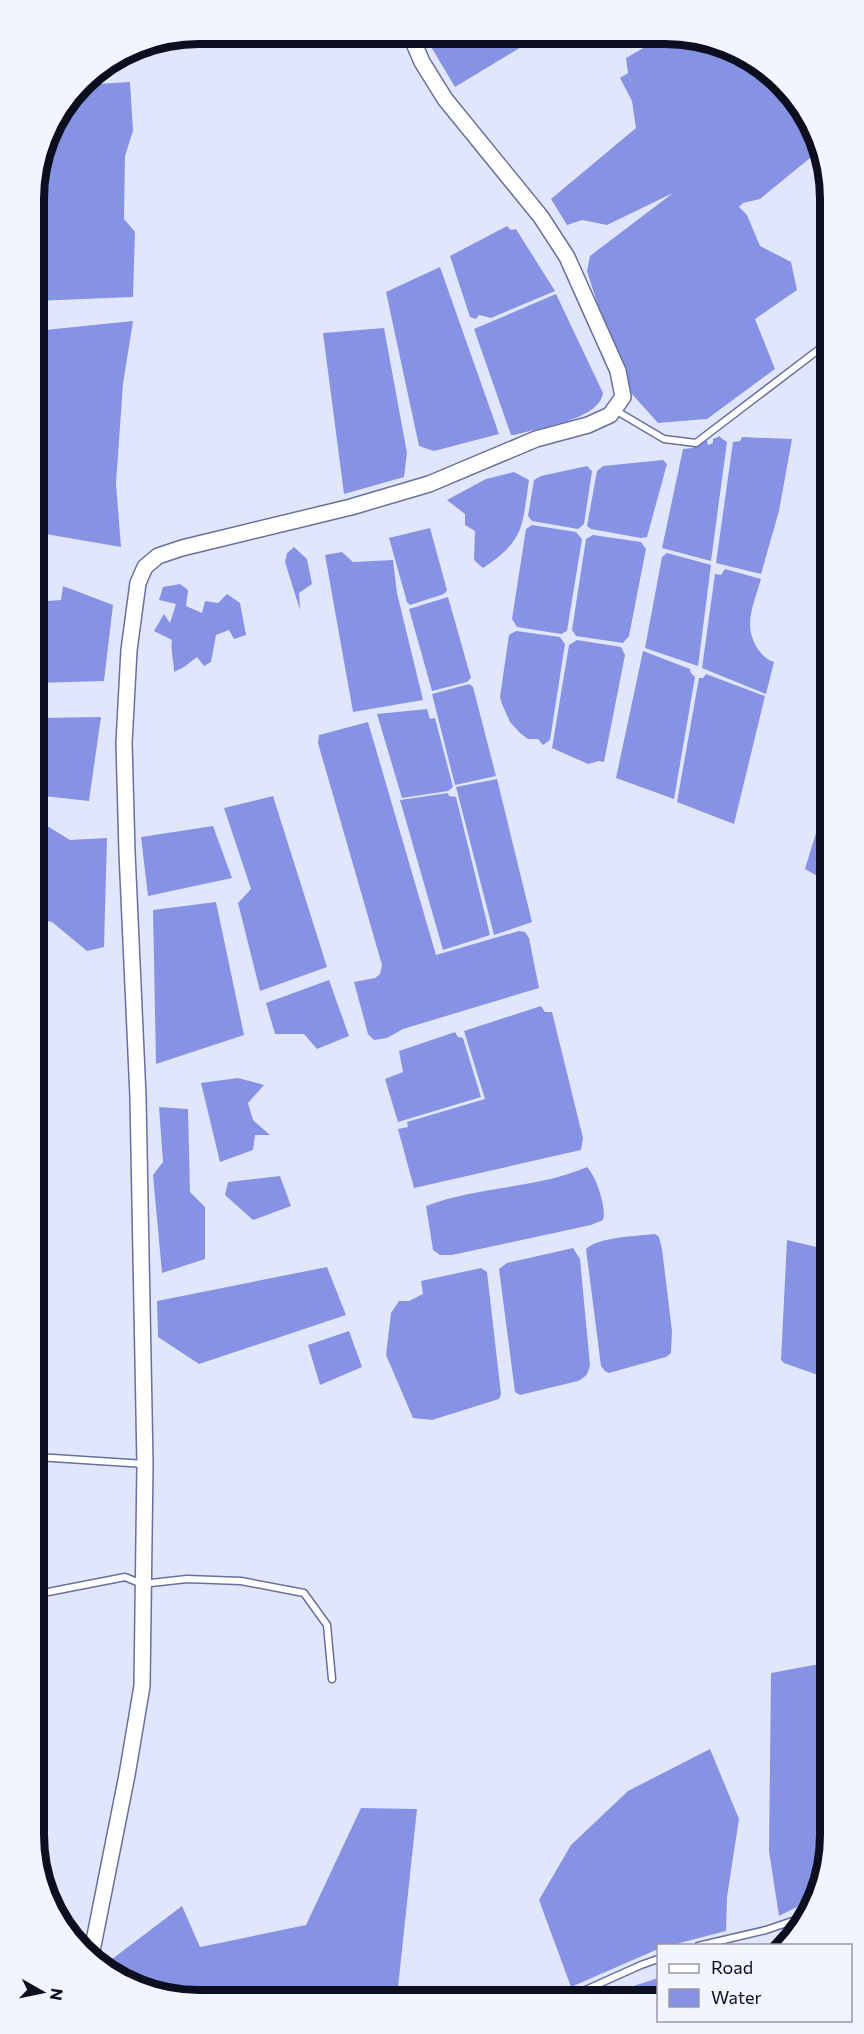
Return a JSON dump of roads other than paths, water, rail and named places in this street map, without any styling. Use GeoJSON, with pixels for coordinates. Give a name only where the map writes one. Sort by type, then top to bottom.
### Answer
{"type":"FeatureCollection","features":[{"type":"Feature","properties":{"kind":"street"},"geometry":{"type":"LineString","coordinates":[[92,1948],[128,1775],[142,1686],[145,1464],[138,1097],[124,743],[129,650],[138,583],[145,567],[158,556],[182,548],[351,507],[429,484],[536,440],[610,415],[622,397],[618,371],[567,257],[541,217],[445,99],[422,62],[414,44]]}},
{"type":"Feature","properties":{"kind":"lane"},"geometry":{"type":"LineString","coordinates":[[614,410],[664,439],[696,443],[820,350]]}},
{"type":"Feature","properties":{"kind":"lane"},"geometry":{"type":"LineString","coordinates":[[44,1457],[145,1464]]}},
{"type":"Feature","properties":{"kind":"lane"},"geometry":{"type":"LineString","coordinates":[[44,1593],[125,1577],[142,1584],[187,1579],[241,1581],[304,1593],[327,1625],[332,1679]]}},
{"type":"Feature","properties":{"kind":"lane"},"geometry":{"type":"LineString","coordinates":[[706,1944],[766,1930],[794,1920]]}},
{"type":"Feature","properties":{"kind":"lane"},"geometry":{"type":"LineString","coordinates":[[585,1990],[657,1959]]}},
{"type":"Feature","properties":{"kind":"water"},"geometry":{"type":"Polygon","coordinates":[[[432,44],[526,44],[455,87],[430,45],[432,44]]]}},
{"type":"Feature","properties":{"kind":"water"},"geometry":{"type":"Polygon","coordinates":[[[650,44],[675,44],[695,46],[725,55],[743,64],[775,89],[788,104],[800,121],[814,155],[760,199],[743,203],[739,207],[747,215],[760,246],[791,262],[797,290],[755,319],[775,369],[707,419],[658,423],[623,384],[587,271],[590,256],[673,193],[607,225],[582,220],[567,225],[551,199],[636,128],[632,101],[620,78],[628,73],[626,58],[650,44]]]}},
{"type":"Feature","properties":{"kind":"water"},"geometry":{"type":"Polygon","coordinates":[[[130,82],[133,131],[125,156],[124,219],[135,232],[133,297],[44,301],[44,189],[49,159],[64,121],[94,84],[130,82]]]}},
{"type":"Feature","properties":{"kind":"water"},"geometry":{"type":"Polygon","coordinates":[[[507,226],[511,230],[516,229],[555,291],[491,318],[479,315],[476,319],[470,317],[450,256],[507,226]]]}},
{"type":"Feature","properties":{"kind":"water"},"geometry":{"type":"Polygon","coordinates":[[[440,267],[499,434],[434,451],[419,446],[386,292],[440,267]]]}},
{"type":"Feature","properties":{"kind":"water"},"geometry":{"type":"Polygon","coordinates":[[[556,294],[603,393],[599,402],[591,410],[580,416],[552,426],[511,435],[474,329],[556,294]]]}},
{"type":"Feature","properties":{"kind":"water"},"geometry":{"type":"Polygon","coordinates":[[[133,321],[123,384],[116,483],[121,547],[44,534],[44,330],[133,321]]]}},
{"type":"Feature","properties":{"kind":"water"},"geometry":{"type":"Polygon","coordinates":[[[384,328],[407,453],[404,477],[344,494],[323,333],[384,328]]]}},
{"type":"Feature","properties":{"kind":"water"},"geometry":{"type":"Polygon","coordinates":[[[720,436],[727,442],[711,561],[662,548],[683,449],[692,448],[707,440],[708,445],[720,436]]]}},
{"type":"Feature","properties":{"kind":"water"},"geometry":{"type":"Polygon","coordinates":[[[742,437],[792,439],[779,511],[761,574],[716,563],[733,442],[740,441],[742,437]]]}},
{"type":"Feature","properties":{"kind":"water"},"geometry":{"type":"Polygon","coordinates":[[[663,460],[667,464],[647,537],[641,538],[591,529],[587,526],[597,471],[603,466],[663,460]]]}},
{"type":"Feature","properties":{"kind":"water"},"geometry":{"type":"Polygon","coordinates":[[[587,466],[592,471],[584,524],[578,529],[532,521],[528,516],[534,480],[541,476],[587,466]]]}},
{"type":"Feature","properties":{"kind":"water"},"geometry":{"type":"Polygon","coordinates":[[[514,472],[529,480],[525,510],[519,531],[507,549],[483,568],[474,560],[475,531],[465,525],[465,514],[447,500],[486,479],[514,472]]]}},
{"type":"Feature","properties":{"kind":"water"},"geometry":{"type":"Polygon","coordinates":[[[532,525],[576,532],[582,539],[567,631],[561,634],[517,627],[512,619],[526,529],[532,525]]]}},
{"type":"Feature","properties":{"kind":"water"},"geometry":{"type":"Polygon","coordinates":[[[430,528],[447,590],[444,594],[410,605],[407,602],[389,538],[430,528]]]}},
{"type":"Feature","properties":{"kind":"water"},"geometry":{"type":"Polygon","coordinates":[[[593,535],[641,542],[646,549],[629,636],[623,643],[576,636],[572,630],[586,539],[593,535]]]}},
{"type":"Feature","properties":{"kind":"water"},"geometry":{"type":"Polygon","coordinates":[[[294,547],[307,559],[312,584],[299,593],[300,610],[285,562],[287,553],[294,547]]]}},
{"type":"Feature","properties":{"kind":"water"},"geometry":{"type":"Polygon","coordinates":[[[342,552],[353,562],[393,560],[397,593],[423,700],[353,712],[325,555],[342,552]]]}},
{"type":"Feature","properties":{"kind":"water"},"geometry":{"type":"Polygon","coordinates":[[[667,553],[711,565],[698,666],[645,648],[662,557],[667,553]]]}},
{"type":"Feature","properties":{"kind":"water"},"geometry":{"type":"Polygon","coordinates":[[[725,569],[761,579],[752,608],[750,625],[757,647],[764,656],[774,662],[766,694],[702,668],[715,574],[721,575],[725,569]]]}},
{"type":"Feature","properties":{"kind":"water"},"geometry":{"type":"Polygon","coordinates":[[[180,584],[188,590],[186,606],[202,613],[205,601],[218,603],[227,594],[240,603],[246,635],[234,639],[229,630],[216,635],[211,662],[204,666],[197,657],[174,672],[172,640],[154,631],[164,614],[170,623],[176,604],[159,600],[163,587],[180,584]]]}},
{"type":"Feature","properties":{"kind":"water"},"geometry":{"type":"Polygon","coordinates":[[[63,586],[113,605],[104,681],[44,683],[44,601],[61,600],[63,586]]]}},
{"type":"Feature","properties":{"kind":"water"},"geometry":{"type":"Polygon","coordinates":[[[448,597],[471,678],[467,682],[432,691],[409,609],[448,597]]]}},
{"type":"Feature","properties":{"kind":"water"},"geometry":{"type":"Polygon","coordinates":[[[516,631],[560,637],[565,644],[550,740],[543,745],[538,739],[528,739],[510,722],[500,697],[509,635],[516,631]]]}},
{"type":"Feature","properties":{"kind":"water"},"geometry":{"type":"Polygon","coordinates":[[[577,640],[621,647],[625,655],[604,762],[588,764],[552,748],[569,645],[577,640]]]}},
{"type":"Feature","properties":{"kind":"water"},"geometry":{"type":"Polygon","coordinates":[[[643,651],[690,669],[695,677],[674,799],[616,778],[643,651]]]}},
{"type":"Feature","properties":{"kind":"water"},"geometry":{"type":"Polygon","coordinates":[[[706,674],[765,696],[734,824],[677,802],[699,678],[703,678],[706,674]]]}},
{"type":"Feature","properties":{"kind":"water"},"geometry":{"type":"Polygon","coordinates":[[[469,684],[473,687],[496,776],[455,785],[432,694],[469,684]]]}},
{"type":"Feature","properties":{"kind":"water"},"geometry":{"type":"Polygon","coordinates":[[[427,709],[430,719],[435,718],[453,787],[448,791],[402,798],[377,714],[427,709]]]}},
{"type":"Feature","properties":{"kind":"water"},"geometry":{"type":"Polygon","coordinates":[[[101,717],[89,801],[44,796],[44,718],[101,717]]]}},
{"type":"Feature","properties":{"kind":"water"},"geometry":{"type":"Polygon","coordinates":[[[368,722],[436,955],[519,931],[525,932],[529,938],[539,988],[403,1029],[387,1038],[374,1040],[368,1034],[354,982],[375,978],[380,974],[382,965],[318,743],[319,735],[368,722]]]}},
{"type":"Feature","properties":{"kind":"water"},"geometry":{"type":"Polygon","coordinates":[[[497,779],[532,922],[494,935],[456,787],[497,779]]]}},
{"type":"Feature","properties":{"kind":"water"},"geometry":{"type":"Polygon","coordinates":[[[448,793],[449,796],[456,797],[490,935],[443,950],[400,800],[448,793]]]}},
{"type":"Feature","properties":{"kind":"water"},"geometry":{"type":"Polygon","coordinates":[[[273,796],[327,967],[260,991],[238,903],[251,889],[224,808],[273,796]]]}},
{"type":"Feature","properties":{"kind":"water"},"geometry":{"type":"Polygon","coordinates":[[[820,820],[820,877],[805,869],[820,820]]]}},
{"type":"Feature","properties":{"kind":"water"},"geometry":{"type":"Polygon","coordinates":[[[44,826],[70,840],[107,838],[104,947],[87,951],[52,922],[44,920],[44,826]]]}},
{"type":"Feature","properties":{"kind":"water"},"geometry":{"type":"Polygon","coordinates":[[[213,826],[232,878],[148,896],[141,837],[213,826]]]}},
{"type":"Feature","properties":{"kind":"water"},"geometry":{"type":"Polygon","coordinates":[[[216,902],[244,1035],[156,1064],[153,910],[216,902]]]}},
{"type":"Feature","properties":{"kind":"water"},"geometry":{"type":"Polygon","coordinates":[[[329,980],[349,1036],[317,1049],[304,1034],[275,1034],[266,1003],[329,980]]]}},
{"type":"Feature","properties":{"kind":"water"},"geometry":{"type":"Polygon","coordinates":[[[541,1006],[545,1012],[552,1012],[583,1138],[581,1150],[414,1188],[398,1129],[408,1127],[407,1122],[485,1099],[464,1031],[541,1006]]]}},
{"type":"Feature","properties":{"kind":"water"},"geometry":{"type":"Polygon","coordinates":[[[455,1032],[458,1037],[463,1038],[481,1097],[398,1122],[385,1079],[403,1072],[399,1051],[455,1032]]]}},
{"type":"Feature","properties":{"kind":"water"},"geometry":{"type":"Polygon","coordinates":[[[238,1078],[264,1085],[248,1103],[253,1120],[270,1135],[255,1135],[253,1150],[220,1162],[201,1083],[238,1078]]]}},
{"type":"Feature","properties":{"kind":"water"},"geometry":{"type":"Polygon","coordinates":[[[159,1107],[188,1109],[190,1192],[205,1207],[205,1259],[162,1273],[153,1175],[163,1162],[159,1107]]]}},
{"type":"Feature","properties":{"kind":"water"},"geometry":{"type":"Polygon","coordinates":[[[587,1167],[600,1192],[603,1220],[591,1225],[452,1255],[440,1255],[433,1250],[426,1206],[445,1199],[548,1180],[587,1167]]]}},
{"type":"Feature","properties":{"kind":"water"},"geometry":{"type":"Polygon","coordinates":[[[280,1176],[291,1206],[253,1220],[225,1195],[228,1182],[280,1176]]]}},
{"type":"Feature","properties":{"kind":"water"},"geometry":{"type":"Polygon","coordinates":[[[655,1234],[659,1237],[662,1249],[672,1331],[671,1353],[666,1357],[609,1373],[601,1366],[586,1249],[599,1242],[655,1234]]]}},
{"type":"Feature","properties":{"kind":"water"},"geometry":{"type":"Polygon","coordinates":[[[787,1240],[820,1248],[820,1376],[781,1360],[787,1240]]]}},
{"type":"Feature","properties":{"kind":"water"},"geometry":{"type":"Polygon","coordinates":[[[573,1248],[580,1259],[590,1365],[588,1371],[585,1377],[578,1381],[520,1395],[515,1392],[499,1269],[507,1263],[573,1248]]]}},
{"type":"Feature","properties":{"kind":"water"},"geometry":{"type":"Polygon","coordinates":[[[327,1267],[346,1315],[199,1364],[158,1337],[157,1301],[327,1267]]]}},
{"type":"Feature","properties":{"kind":"water"},"geometry":{"type":"Polygon","coordinates":[[[481,1268],[487,1272],[501,1394],[499,1399],[432,1420],[413,1418],[386,1355],[391,1313],[399,1301],[409,1301],[423,1294],[421,1281],[481,1268]]]}},
{"type":"Feature","properties":{"kind":"water"},"geometry":{"type":"Polygon","coordinates":[[[349,1331],[362,1367],[320,1385],[308,1345],[349,1331]]]}},
{"type":"Feature","properties":{"kind":"water"},"geometry":{"type":"Polygon","coordinates":[[[820,1664],[819,1855],[809,1895],[804,1903],[779,1916],[769,1851],[771,1673],[820,1664]]]}},
{"type":"Feature","properties":{"kind":"water"},"geometry":{"type":"Polygon","coordinates":[[[710,1749],[739,1819],[727,1897],[726,1931],[676,1944],[657,1944],[657,1949],[571,1987],[539,1900],[571,1845],[628,1791],[710,1749]]]}},
{"type":"Feature","properties":{"kind":"water"},"geometry":{"type":"Polygon","coordinates":[[[361,1808],[417,1809],[398,1990],[179,1989],[149,1982],[109,1961],[182,1906],[200,1947],[306,1925],[361,1808]]]}},
{"type":"Feature","properties":{"kind":"water"},"geometry":{"type":"Polygon","coordinates":[[[657,1978],[657,1990],[621,1990],[657,1978]]]}}]}
